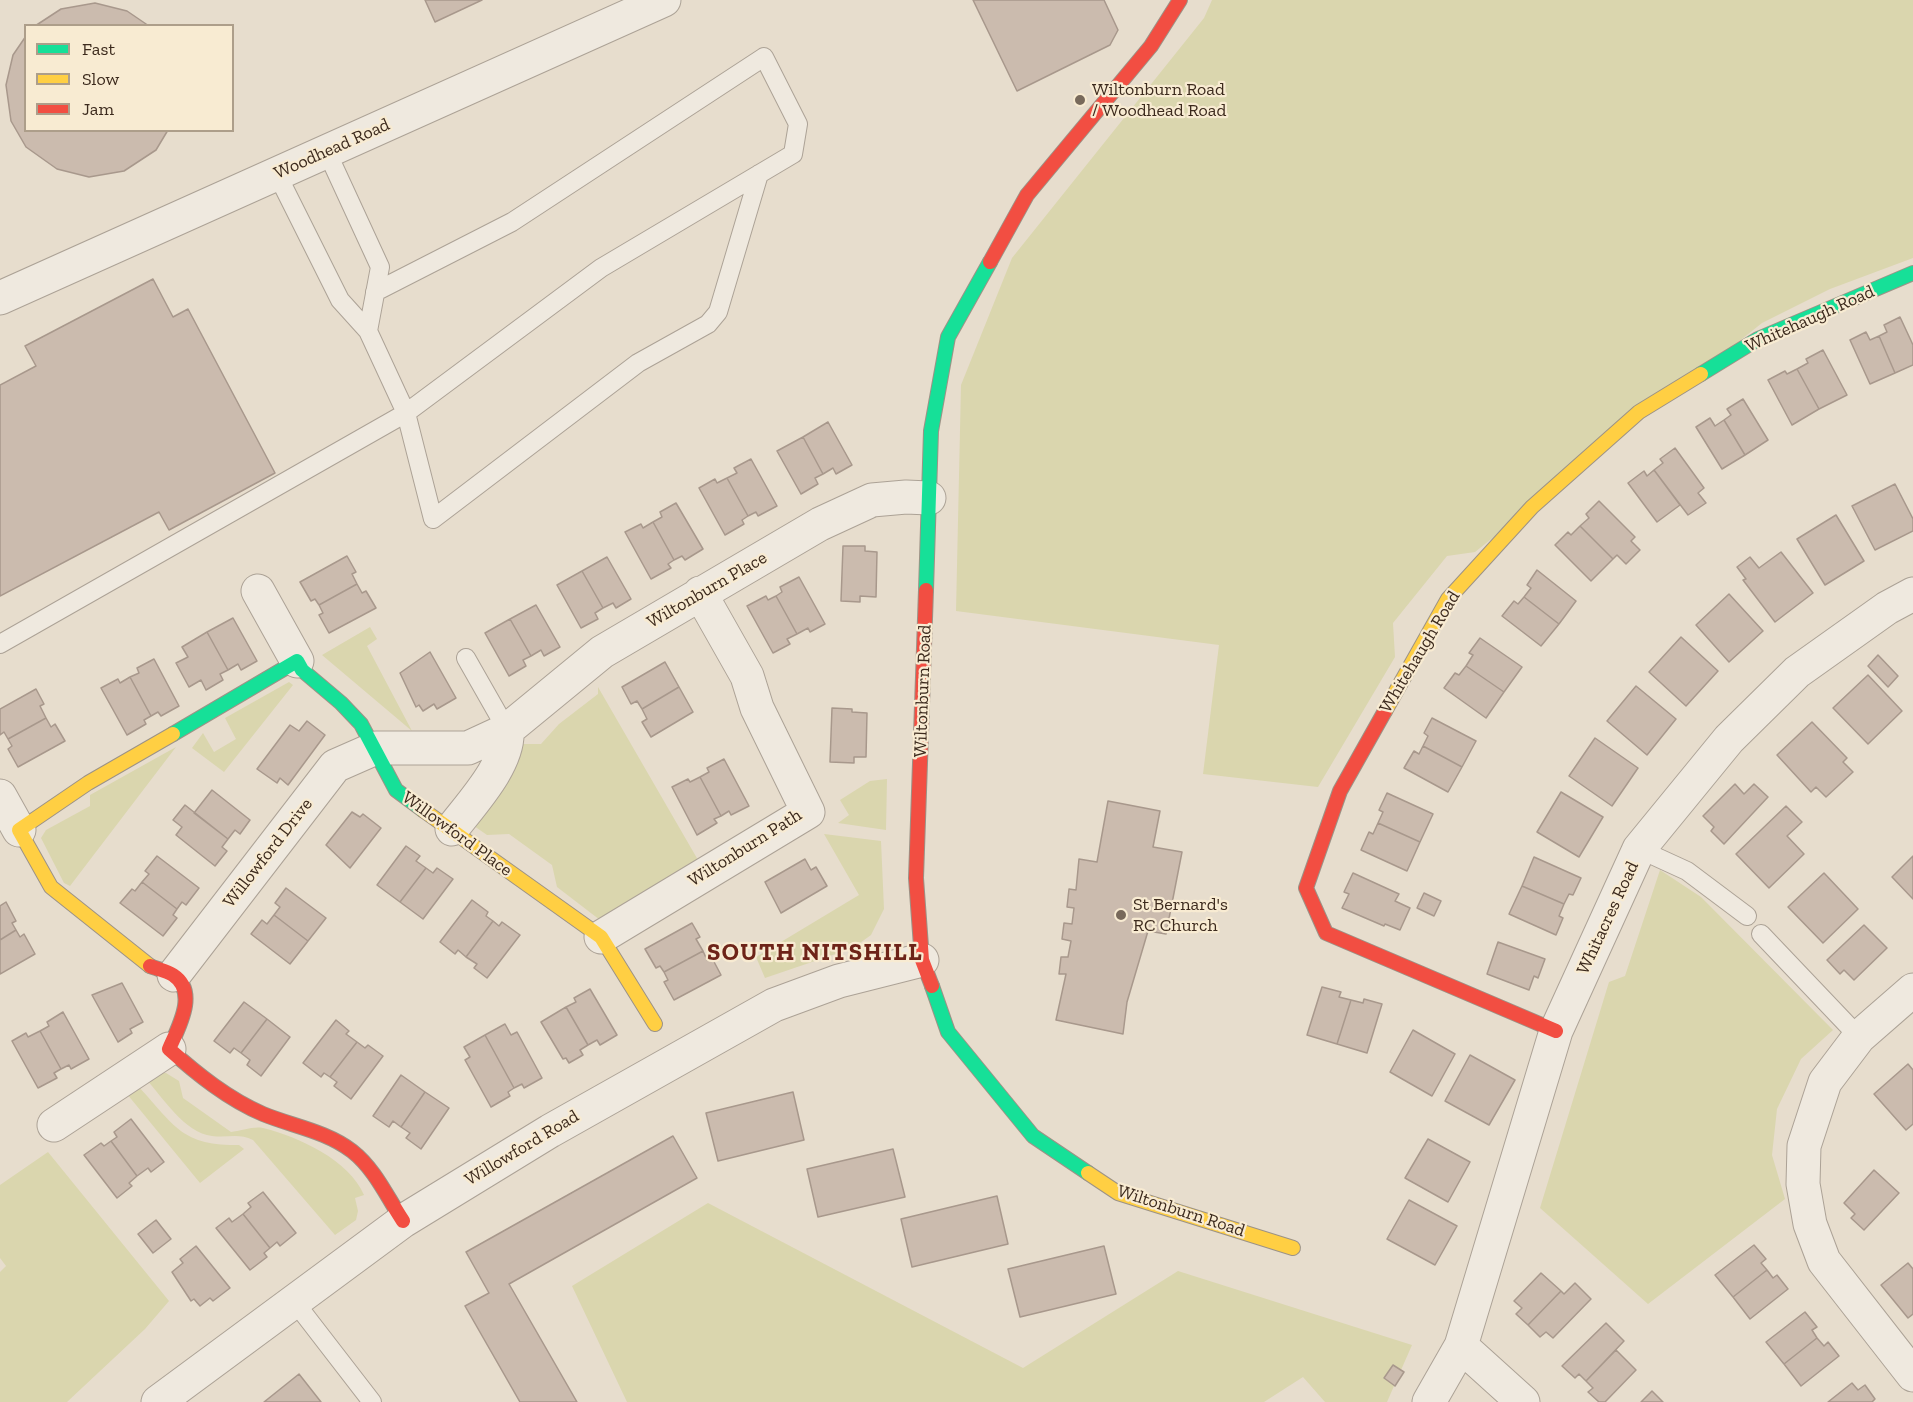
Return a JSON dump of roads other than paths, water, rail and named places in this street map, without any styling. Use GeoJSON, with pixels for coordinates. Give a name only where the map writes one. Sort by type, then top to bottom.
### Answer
{"type":"FeatureCollection","features":[{"type":"Feature","properties":{"kind":"street","name":"Woodhead Road"},"geometry":{"type":"LineString","coordinates":[[0,298],[664,0]]}},
{"type":"Feature","properties":{"kind":"street","name":"Wiltonburn Road"},"geometry":{"type":"LineString","coordinates":[[1180,0],[1151,46],[1027,195],[948,337],[932,431],[929,498],[916,879],[922,960],[948,1032],[1034,1136],[1118,1193],[1293,1248]]}},
{"type":"Feature","properties":{"kind":"street","name":"Whitehaugh Road"},"geometry":{"type":"LineString","coordinates":[[1556,1031],[1326,933],[1306,888],[1340,791],[1448,599],[1532,507],[1639,412],[1738,351],[1758,339],[1913,273]]}},
{"type":"Feature","properties":{"kind":"street","name":"Wiltonburn Place"},"geometry":{"type":"LineString","coordinates":[[376,748],[468,748],[507,730],[602,652],[820,524],[872,500],[906,497],[929,498]]}},
{"type":"Feature","properties":{"kind":"street"},"geometry":{"type":"LineString","coordinates":[[18,830],[87,783],[297,661],[258,591]]}},
{"type":"Feature","properties":{"kind":"street","name":"Wiltonburn Path"},"geometry":{"type":"LineString","coordinates":[[600,938],[808,812],[757,708],[747,676],[700,593]]}},
{"type":"Feature","properties":{"kind":"street","name":"Whitacres Road"},"geometry":{"type":"LineString","coordinates":[[1429,1402],[1461,1346],[1556,1031],[1639,849],[1729,739],[1797,672],[1887,608],[1913,594]]}},
{"type":"Feature","properties":{"kind":"street","name":"Willowford Place"},"geometry":{"type":"LineString","coordinates":[[297,661],[302,670],[361,723],[396,790],[600,938],[655,1024]]}},
{"type":"Feature","properties":{"kind":"street"},"geometry":{"type":"LineString","coordinates":[[452,830],[483,789],[505,751],[507,730]]}},
{"type":"Feature","properties":{"kind":"street","name":"Willowford Drive"},"geometry":{"type":"LineString","coordinates":[[174,975],[335,766],[376,748]]}},
{"type":"Feature","properties":{"kind":"street"},"geometry":{"type":"LineString","coordinates":[[0,796],[51,887],[147,965],[174,975],[185,992],[186,1007],[169,1049],[54,1125]]}},
{"type":"Feature","properties":{"kind":"street","name":"Willowford Road"},"geometry":{"type":"LineString","coordinates":[[158,1402],[403,1221],[550,1131],[774,1005],[839,981],[922,960]]}},
{"type":"Feature","properties":{"kind":"street"},"geometry":{"type":"LineString","coordinates":[[1913,990],[1859,1037],[1826,1083],[1804,1146],[1803,1184],[1810,1224],[1824,1261],[1913,1375]]}},
{"type":"Feature","properties":{"kind":"street"},"geometry":{"type":"LineString","coordinates":[[169,1049],[193,1071],[250,1108],[324,1136],[349,1149],[362,1160],[403,1221]]}},
{"type":"Feature","properties":{"kind":"street"},"geometry":{"type":"LineString","coordinates":[[1461,1346],[1523,1402]]}},
{"type":"Feature","properties":{"kind":"lane"},"geometry":{"type":"LineString","coordinates":[[0,644],[406,412],[601,268],[794,154],[798,124],[764,57],[512,222],[375,292]]}},
{"type":"Feature","properties":{"kind":"lane"},"geometry":{"type":"LineString","coordinates":[[327,152],[380,267],[368,331]]}},
{"type":"Feature","properties":{"kind":"lane"},"geometry":{"type":"LineString","coordinates":[[277,174],[340,300],[368,331],[406,412],[433,519],[638,363],[708,324],[718,312],[759,174]]}},
{"type":"Feature","properties":{"kind":"lane"},"geometry":{"type":"LineString","coordinates":[[466,658],[507,730]]}},
{"type":"Feature","properties":{"kind":"lane"},"geometry":{"type":"LineString","coordinates":[[1639,849],[1687,871],[1747,916]]}},
{"type":"Feature","properties":{"kind":"lane"},"geometry":{"type":"LineString","coordinates":[[1761,934],[1859,1037]]}},
{"type":"Feature","properties":{"kind":"lane"},"geometry":{"type":"LineString","coordinates":[[294,1301],[372,1402]]}},
{"type":"Feature","properties":{"kind":"place","name":"Wiltonburn Road / Woodhead Road"},"geometry":{"type":"Point","coordinates":[1080,100]}},
{"type":"Feature","properties":{"kind":"place","name":"St Bernard's RC Church"},"geometry":{"type":"Point","coordinates":[1121,915]}},
{"type":"Feature","properties":{"kind":"district","name":"SOUTH NITSHILL"},"geometry":{"type":"Point","coordinates":[815,953]}}]}
